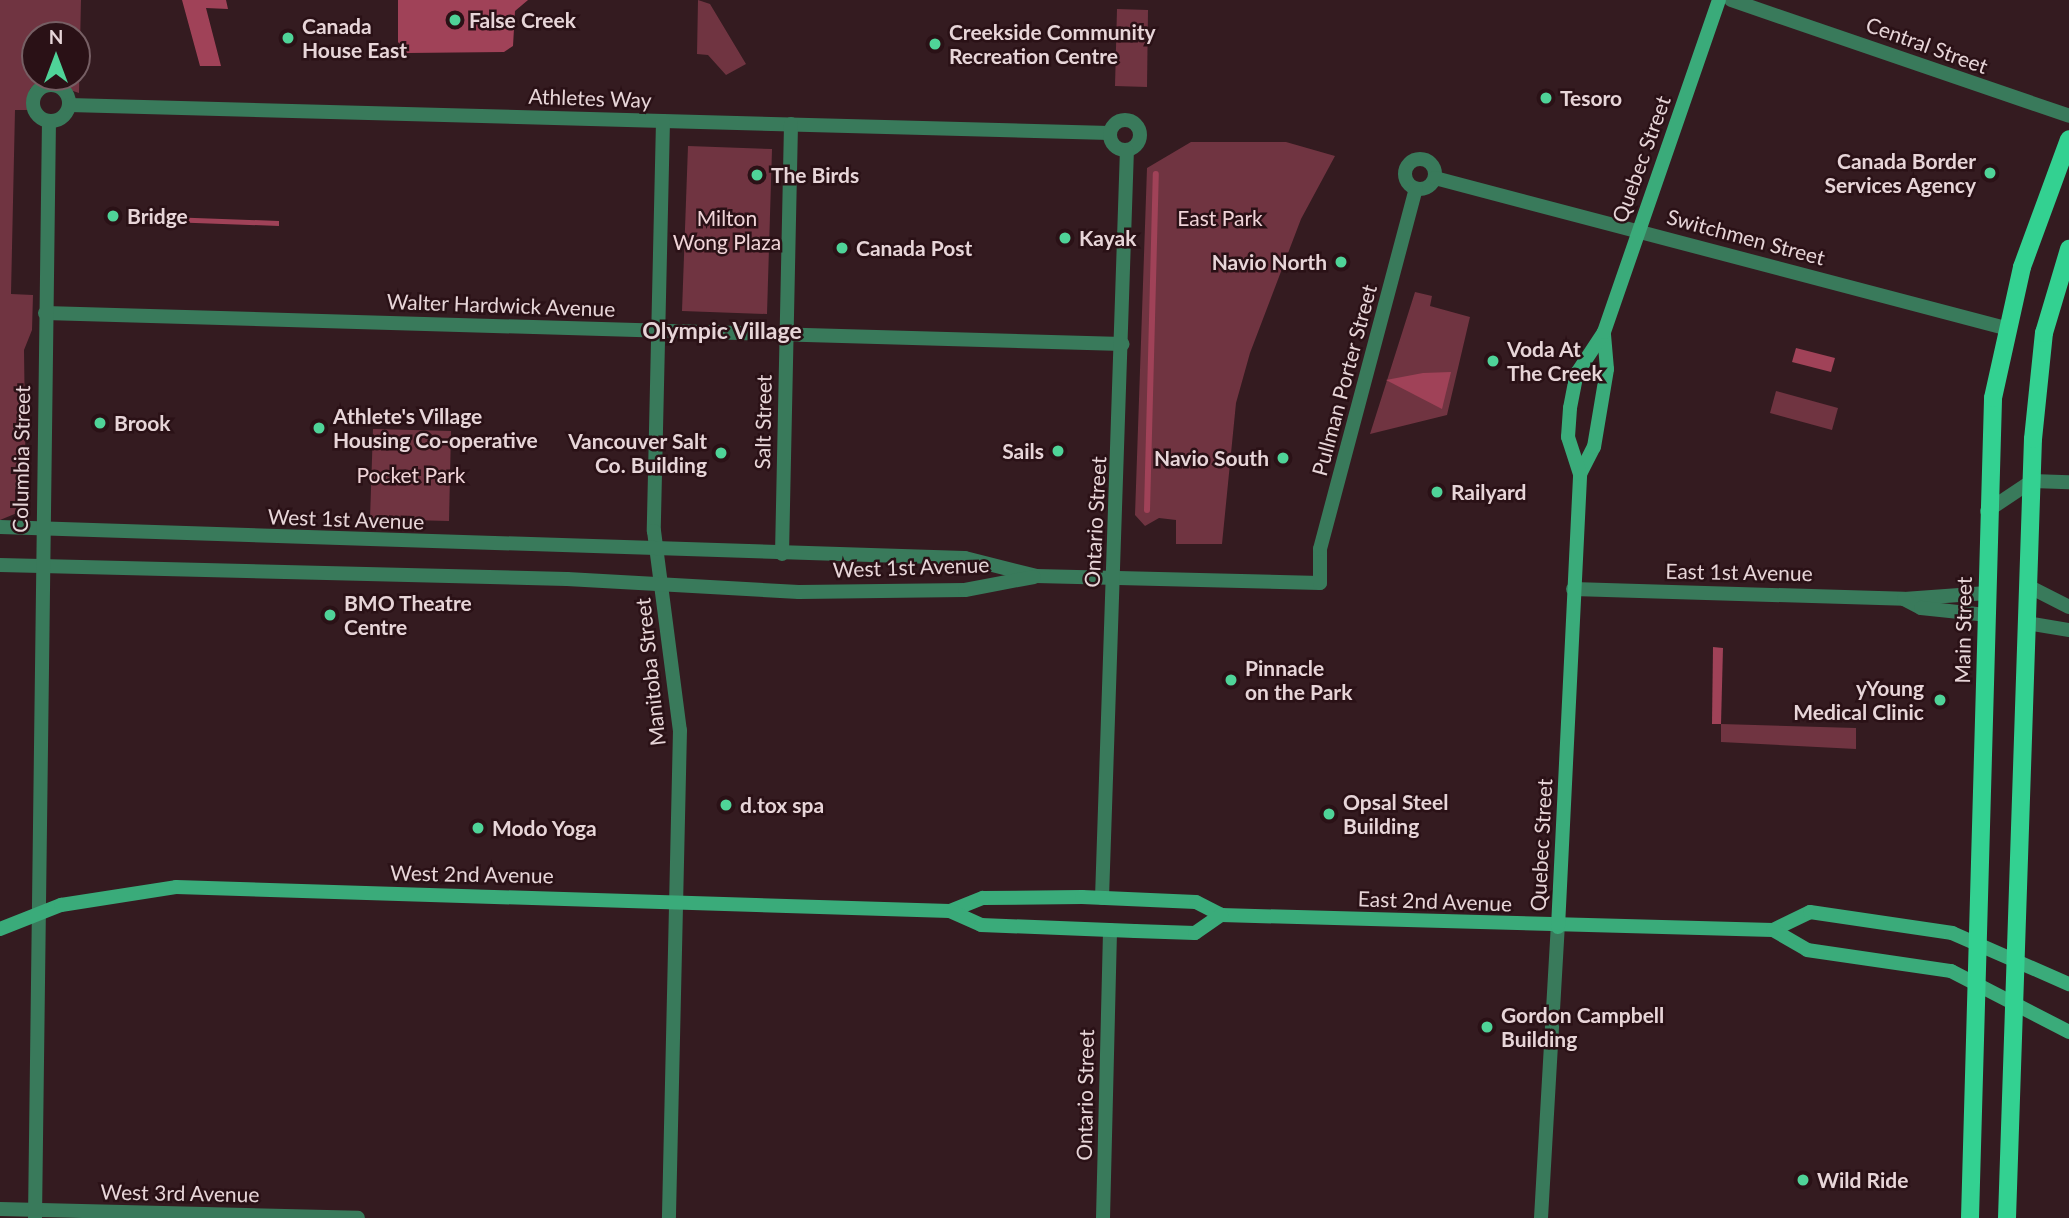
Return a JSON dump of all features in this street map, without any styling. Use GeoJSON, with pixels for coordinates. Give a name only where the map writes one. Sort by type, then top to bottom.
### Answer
{"type":"FeatureCollection","features":[{"type":"Feature","properties":{"kind":"main road","name":"Quebec Street"},"geometry":{"type":"LineString","coordinates":[[1558,927],[1580,474],[1569,437],[1570,408],[1577,373],[1604,332],[1719,0]]}},
{"type":"Feature","properties":{"kind":"main road","name":"Main Street"},"geometry":{"type":"LineString","coordinates":[[1970,1218],[1979,944],[1987,511],[1993,398],[2006,328],[2069,139]]}},
{"type":"Feature","properties":{"kind":"main road"},"geometry":{"type":"LineString","coordinates":[[2007,1218],[2032,481],[2044,334],[2069,249]]}},
{"type":"Feature","properties":{"kind":"main road","name":"Quebec Street"},"geometry":{"type":"LineString","coordinates":[[1580,474],[1594,447],[1605,382],[1604,332]]}},
{"type":"Feature","properties":{"kind":"main road","name":"West 2nd Avenue"},"geometry":{"type":"LineString","coordinates":[[0,929],[96,897],[176,887],[678,900],[950,911],[981,925],[1110,930]]}},
{"type":"Feature","properties":{"kind":"main road","name":"West 2nd Avenue"},"geometry":{"type":"LineString","coordinates":[[950,911],[984,898],[1102,898]]}},
{"type":"Feature","properties":{"kind":"main road","name":"East 2nd Avenue"},"geometry":{"type":"LineString","coordinates":[[1102,898],[1196,902],[1221,915],[1558,927],[1773,930],[1810,912],[1919,925],[1979,944],[2069,984]]}},
{"type":"Feature","properties":{"kind":"main road"},"geometry":{"type":"LineString","coordinates":[[1110,930],[1195,933],[1221,915]]}},
{"type":"Feature","properties":{"kind":"main road","name":"East 2nd Avenue"},"geometry":{"type":"LineString","coordinates":[[1773,930],[1807,950],[1915,963],[1976,983],[2069,1032]]}},
{"type":"Feature","properties":{"kind":"street","name":"Central Street"},"geometry":{"type":"LineString","coordinates":[[1731,0],[2069,116]]}},
{"type":"Feature","properties":{"kind":"street"},"geometry":{"type":"LineString","coordinates":[[60,88],[69,105],[64,115],[49,121],[34,108],[40,89],[60,88]]}},
{"type":"Feature","properties":{"kind":"street","name":"Athletes Way"},"geometry":{"type":"LineString","coordinates":[[69,105],[1110,133]]}},
{"type":"Feature","properties":{"kind":"street","name":"Columbia Street"},"geometry":{"type":"LineString","coordinates":[[35,1214],[39,565],[49,121]]}},
{"type":"Feature","properties":{"kind":"street","name":"Manitoba Street"},"geometry":{"type":"LineString","coordinates":[[663,121],[656,331],[657,550],[680,730],[669,1218]]}},
{"type":"Feature","properties":{"kind":"street"},"geometry":{"type":"LineString","coordinates":[[1118,121],[1137,125],[1139,139],[1127,149],[1115,145],[1110,133],[1118,121]]}},
{"type":"Feature","properties":{"kind":"street","name":"Salt Street"},"geometry":{"type":"LineString","coordinates":[[782,554],[791,124]]}},
{"type":"Feature","properties":{"kind":"street","name":"Ontario Street"},"geometry":{"type":"LineString","coordinates":[[1102,898],[1123,344],[1127,149]]}},
{"type":"Feature","properties":{"kind":"street","name":"Switchmen Street"},"geometry":{"type":"LineString","coordinates":[[1416,189],[1405,175],[1415,160],[1432,165],[1435,178],[2006,328]]}},
{"type":"Feature","properties":{"kind":"street"},"geometry":{"type":"LineString","coordinates":[[1416,189],[1435,178]]}},
{"type":"Feature","properties":{"kind":"street","name":"Pullman Porter Street"},"geometry":{"type":"LineString","coordinates":[[1113,579],[1320,583],[1320,549],[1416,189]]}},
{"type":"Feature","properties":{"kind":"street","name":"Walter Hardwick Avenue"},"geometry":{"type":"LineString","coordinates":[[45,313],[1123,344]]}},
{"type":"Feature","properties":{"kind":"street"},"geometry":{"type":"LineString","coordinates":[[1987,511],[2032,481],[2069,482]]}},
{"type":"Feature","properties":{"kind":"street","name":"West 1st Avenue"},"geometry":{"type":"LineString","coordinates":[[0,527],[965,558],[1036,576]]}},
{"type":"Feature","properties":{"kind":"street","name":"West 1st Avenue"},"geometry":{"type":"LineString","coordinates":[[0,565],[567,579],[662,588],[965,590],[1036,576]]}},
{"type":"Feature","properties":{"kind":"street"},"geometry":{"type":"LineString","coordinates":[[1036,576],[1113,579]]}},
{"type":"Feature","properties":{"kind":"street"},"geometry":{"type":"LineString","coordinates":[[2028,586],[2069,607]]}},
{"type":"Feature","properties":{"kind":"street","name":"East 1st Avenue"},"geometry":{"type":"LineString","coordinates":[[1573,589],[1904,599],[1987,593]]}},
{"type":"Feature","properties":{"kind":"street","name":"East 1st Avenue"},"geometry":{"type":"LineString","coordinates":[[1904,599],[1921,608],[1986,615]]}},
{"type":"Feature","properties":{"kind":"street"},"geometry":{"type":"LineString","coordinates":[[2027,623],[2069,630]]}},
{"type":"Feature","properties":{"kind":"street","name":"Quebec Street"},"geometry":{"type":"LineString","coordinates":[[1541,1218],[1558,927]]}},
{"type":"Feature","properties":{"kind":"street","name":"Ontario Street"},"geometry":{"type":"LineString","coordinates":[[1103,1218],[1110,930]]}},
{"type":"Feature","properties":{"kind":"street","name":"West 3rd Avenue"},"geometry":{"type":"LineString","coordinates":[[0,1209],[35,1214],[358,1218]]}},
{"type":"Feature","properties":{"kind":"green space"},"geometry":{"type":"Polygon","coordinates":[[[0,0],[81,0],[81,21],[21,21],[21,91],[30,91],[27,110],[15,110],[11,294],[33,295],[32,330],[24,350],[26,498],[17,513],[0,520],[0,0]]]}},
{"type":"Feature","properties":{"kind":"green space"},"geometry":{"type":"Polygon","coordinates":[[[698,0],[710,4],[746,64],[726,75],[708,55],[697,54],[698,0]]]}},
{"type":"Feature","properties":{"kind":"green space"},"geometry":{"type":"Polygon","coordinates":[[[1117,9],[1148,10],[1147,87],[1115,86],[1117,9]]]}},
{"type":"Feature","properties":{"kind":"green space","name":"East Park"},"geometry":{"type":"Polygon","coordinates":[[[1191,142],[1286,142],[1335,156],[1301,219],[1250,353],[1236,403],[1222,544],[1176,544],[1176,520],[1159,518],[1145,526],[1135,515],[1147,168],[1191,142]]]}},
{"type":"Feature","properties":{"kind":"green space","name":"Milton Wong Plaza"},"geometry":{"type":"Polygon","coordinates":[[[688,146],[772,149],[767,314],[682,311],[688,146]]]}},
{"type":"Feature","properties":{"kind":"green space"},"geometry":{"type":"Polygon","coordinates":[[[1415,292],[1432,296],[1430,306],[1470,317],[1447,415],[1370,434],[1415,292]]]}},
{"type":"Feature","properties":{"kind":"green space"},"geometry":{"type":"Polygon","coordinates":[[[1776,391],[1838,408],[1832,430],[1770,413],[1776,391]]]}},
{"type":"Feature","properties":{"kind":"green space","name":"Pocket Park"},"geometry":{"type":"Polygon","coordinates":[[[373,429],[451,431],[449,521],[370,519],[373,429]]]}},
{"type":"Feature","properties":{"kind":"green space"},"geometry":{"type":"Polygon","coordinates":[[[1721,724],[1856,728],[1856,749],[1721,742],[1721,724]]]}},
{"type":"Feature","properties":{"kind":"shaded area"},"geometry":{"type":"Polygon","coordinates":[[[182,0],[226,0],[228,9],[206,8],[221,66],[200,66],[182,0]]]}},
{"type":"Feature","properties":{"kind":"shaded area","name":"False Creek"},"geometry":{"type":"Polygon","coordinates":[[[398,0],[528,0],[515,11],[513,46],[504,52],[407,53],[398,42],[398,0]]]}},
{"type":"Feature","properties":{"kind":"shaded area"},"geometry":{"type":"Polygon","coordinates":[[[141,216],[279,221],[279,226],[141,221],[141,216]]]}},
{"type":"Feature","properties":{"kind":"shaded area"},"geometry":{"type":"Polygon","coordinates":[[[1796,348],[1835,358],[1831,372],[1792,362],[1796,348]]]}},
{"type":"Feature","properties":{"kind":"shaded area"},"geometry":{"type":"Polygon","coordinates":[[[1451,372],[1442,409],[1386,380],[1423,373],[1451,372]]]}},
{"type":"Feature","properties":{"kind":"shaded area"},"geometry":{"type":"Polygon","coordinates":[[[1713,647],[1723,648],[1721,724],[1712,724],[1713,647]]]}},
{"type":"Feature","properties":{"kind":"waterway"},"geometry":{"type":"LineString","coordinates":[[1147,510],[1156,174]]}},
{"type":"Feature","properties":{"kind":"place","name":"False Creek"},"geometry":{"type":"Point","coordinates":[455,20]}},
{"type":"Feature","properties":{"kind":"place","name":"Canada House East"},"geometry":{"type":"Point","coordinates":[288,38]}},
{"type":"Feature","properties":{"kind":"place","name":"Creekside Community Recreation Centre"},"geometry":{"type":"Point","coordinates":[935,44]}},
{"type":"Feature","properties":{"kind":"place","name":"Tesoro"},"geometry":{"type":"Point","coordinates":[1546,98]}},
{"type":"Feature","properties":{"kind":"place","name":"Canada Border Services Agency"},"geometry":{"type":"Point","coordinates":[1990,173]}},
{"type":"Feature","properties":{"kind":"place","name":"The Birds"},"geometry":{"type":"Point","coordinates":[757,175]}},
{"type":"Feature","properties":{"kind":"place","name":"Bridge"},"geometry":{"type":"Point","coordinates":[113,216]}},
{"type":"Feature","properties":{"kind":"place","name":"Kayak"},"geometry":{"type":"Point","coordinates":[1065,238]}},
{"type":"Feature","properties":{"kind":"place","name":"Canada Post"},"geometry":{"type":"Point","coordinates":[842,248]}},
{"type":"Feature","properties":{"kind":"place","name":"Navio North"},"geometry":{"type":"Point","coordinates":[1341,262]}},
{"type":"Feature","properties":{"kind":"place","name":"Voda At The Creek"},"geometry":{"type":"Point","coordinates":[1493,361]}},
{"type":"Feature","properties":{"kind":"place","name":"Brook"},"geometry":{"type":"Point","coordinates":[100,423]}},
{"type":"Feature","properties":{"kind":"place","name":"Athlete's Village Housing Co-operative"},"geometry":{"type":"Point","coordinates":[319,428]}},
{"type":"Feature","properties":{"kind":"place","name":"Sails"},"geometry":{"type":"Point","coordinates":[1058,451]}},
{"type":"Feature","properties":{"kind":"place","name":"Vancouver Salt Co. Building"},"geometry":{"type":"Point","coordinates":[721,453]}},
{"type":"Feature","properties":{"kind":"place","name":"Navio South"},"geometry":{"type":"Point","coordinates":[1283,458]}},
{"type":"Feature","properties":{"kind":"place","name":"Railyard"},"geometry":{"type":"Point","coordinates":[1437,492]}},
{"type":"Feature","properties":{"kind":"place","name":"BMO Theatre Centre"},"geometry":{"type":"Point","coordinates":[330,615]}},
{"type":"Feature","properties":{"kind":"place","name":"Pinnacle on the Park"},"geometry":{"type":"Point","coordinates":[1231,680]}},
{"type":"Feature","properties":{"kind":"place","name":"yYoung Medical Clinic"},"geometry":{"type":"Point","coordinates":[1940,700]}},
{"type":"Feature","properties":{"kind":"place","name":"d.tox spa"},"geometry":{"type":"Point","coordinates":[726,805]}},
{"type":"Feature","properties":{"kind":"place","name":"Opsal Steel Building"},"geometry":{"type":"Point","coordinates":[1329,814]}},
{"type":"Feature","properties":{"kind":"place","name":"Modo Yoga"},"geometry":{"type":"Point","coordinates":[478,828]}},
{"type":"Feature","properties":{"kind":"place","name":"Gordon Campbell Building"},"geometry":{"type":"Point","coordinates":[1487,1027]}},
{"type":"Feature","properties":{"kind":"place","name":"Wild Ride"},"geometry":{"type":"Point","coordinates":[1803,1180]}},
{"type":"Feature","properties":{"kind":"district","name":"Olympic Village"},"geometry":{"type":"Point","coordinates":[722,330]}}]}
